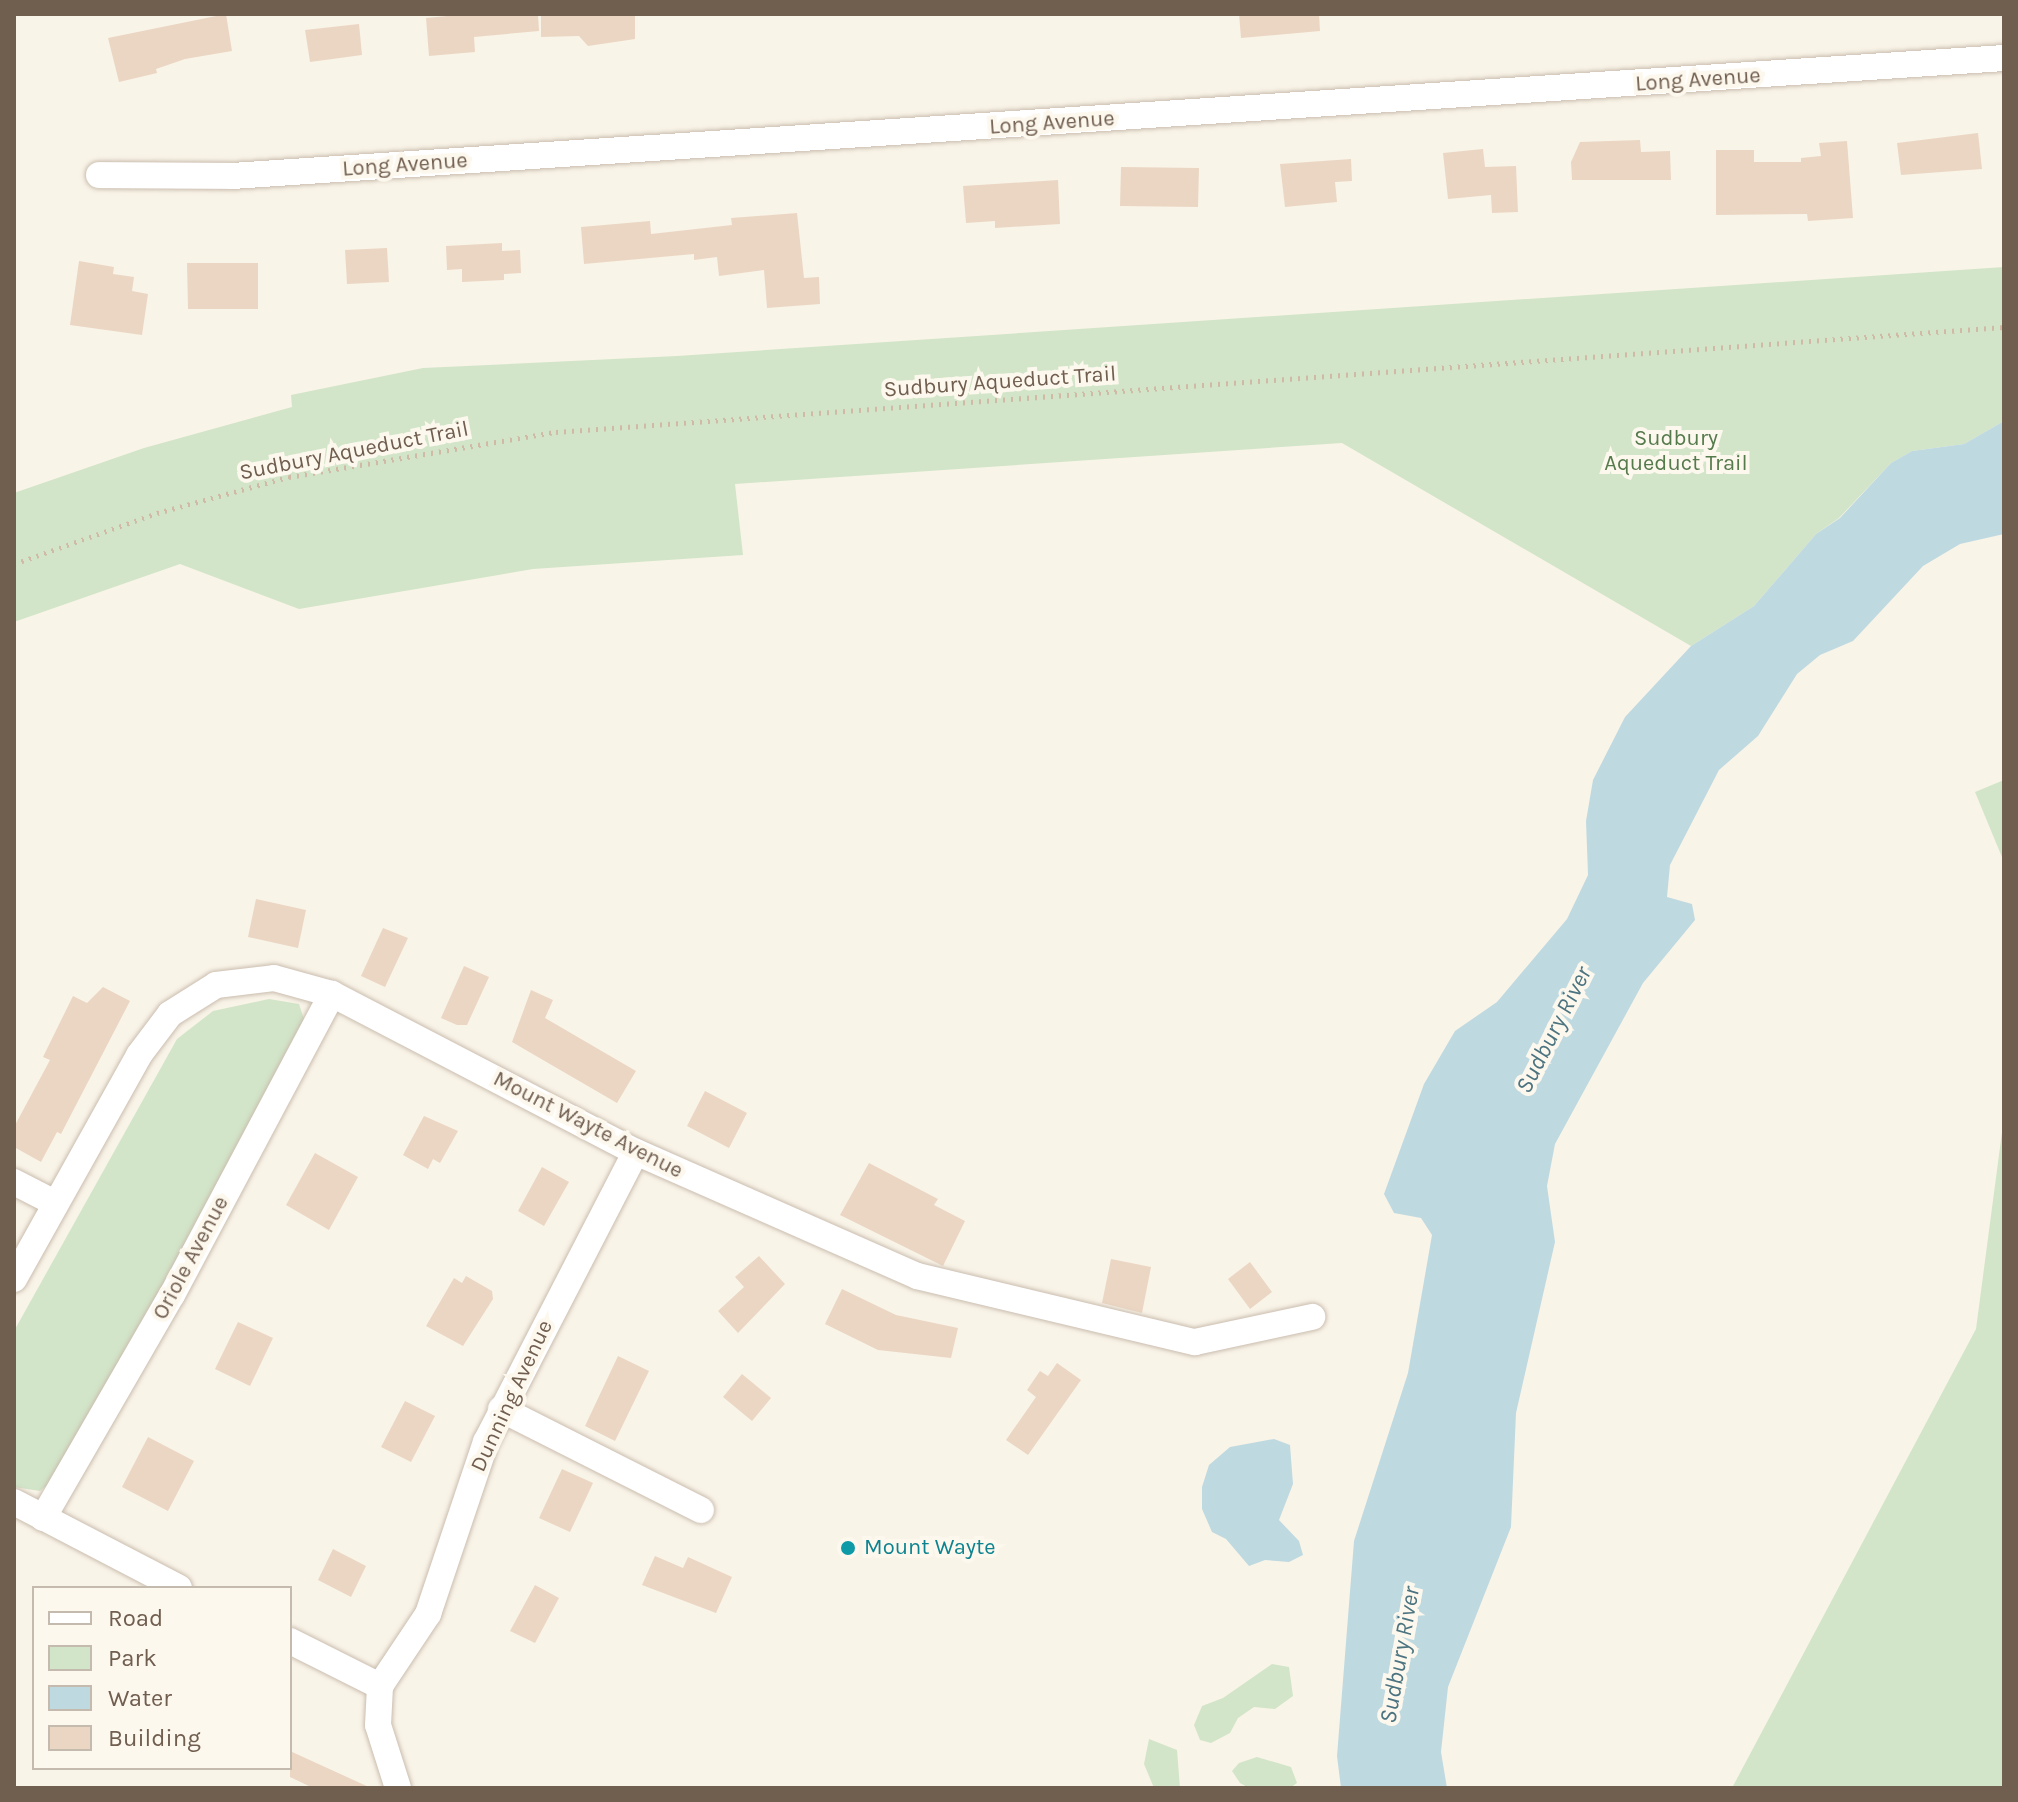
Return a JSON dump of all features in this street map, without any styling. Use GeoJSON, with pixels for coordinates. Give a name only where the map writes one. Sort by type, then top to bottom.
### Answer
{"type":"FeatureCollection","features":[{"type":"Feature","properties":{"kind":"street","name":"Long Avenue"},"geometry":{"type":"LineString","coordinates":[[99,175],[232,176],[2004,58]]}},
{"type":"Feature","properties":{"kind":"street","name":"Mount Wayte Avenue"},"geometry":{"type":"LineString","coordinates":[[14,1279],[139,1055],[170,1014],[191,997],[216,985],[274,978],[332,994],[636,1152],[883,1263],[953,1288],[1195,1342],[1312,1317]]}},
{"type":"Feature","properties":{"kind":"street","name":"Oriole Avenue"},"geometry":{"type":"LineString","coordinates":[[43,1518],[172,1295],[332,994]]}},
{"type":"Feature","properties":{"kind":"street","name":"Dunning Avenue"},"geometry":{"type":"LineString","coordinates":[[380,1686],[428,1614],[501,1409],[636,1152]]}},
{"type":"Feature","properties":{"kind":"street"},"geometry":{"type":"LineString","coordinates":[[14,1182],[55,1203]]}},
{"type":"Feature","properties":{"kind":"street"},"geometry":{"type":"LineString","coordinates":[[501,1409],[701,1510]]}},
{"type":"Feature","properties":{"kind":"street"},"geometry":{"type":"LineString","coordinates":[[14,1502],[175,1586]]}},
{"type":"Feature","properties":{"kind":"street"},"geometry":{"type":"LineString","coordinates":[[292,1642],[380,1686],[378,1725],[398,1788]]}},
{"type":"Feature","properties":{"kind":"path","name":"Sudbury Aqueduct Trail"},"geometry":{"type":"LineString","coordinates":[[14,564],[157,513],[289,477],[556,432],[2004,327]]}},
{"type":"Feature","properties":{"kind":"green space","name":"Sudbury Aqueduct Trail"},"geometry":{"type":"Polygon","coordinates":[[[2004,267],[2004,421],[1964,444],[1912,451],[1891,463],[1839,518],[1816,534],[1754,606],[1691,646],[1342,443],[735,484],[743,555],[533,569],[299,609],[180,564],[14,622],[14,493],[144,448],[292,407],[291,395],[423,368],[677,356],[2004,267]]]}},
{"type":"Feature","properties":{"kind":"green space"},"geometry":{"type":"Polygon","coordinates":[[[2004,780],[2004,862],[1975,792],[2004,780]]]}},
{"type":"Feature","properties":{"kind":"green space"},"geometry":{"type":"Polygon","coordinates":[[[269,999],[299,1004],[306,1025],[57,1477],[40,1491],[14,1487],[14,1331],[177,1039],[213,1011],[269,999]]]}},
{"type":"Feature","properties":{"kind":"green space"},"geometry":{"type":"Polygon","coordinates":[[[2004,1117],[2004,1788],[1732,1788],[1976,1329],[2004,1117]]]}},
{"type":"Feature","properties":{"kind":"green space"},"geometry":{"type":"Polygon","coordinates":[[[1272,1664],[1289,1667],[1293,1696],[1275,1709],[1254,1707],[1238,1718],[1230,1733],[1211,1743],[1200,1740],[1194,1725],[1202,1706],[1223,1698],[1272,1664]]]}},
{"type":"Feature","properties":{"kind":"green space"},"geometry":{"type":"Polygon","coordinates":[[[1149,1739],[1177,1750],[1180,1788],[1154,1788],[1144,1764],[1149,1739]]]}},
{"type":"Feature","properties":{"kind":"green space"},"geometry":{"type":"Polygon","coordinates":[[[1257,1757],[1291,1767],[1297,1783],[1290,1788],[1249,1788],[1240,1783],[1232,1771],[1239,1763],[1257,1757]]]}},
{"type":"Feature","properties":{"kind":"water","name":"Sudbury River"},"geometry":{"type":"Polygon","coordinates":[[[2004,421],[2004,534],[1960,544],[1923,566],[1853,641],[1820,655],[1797,674],[1758,736],[1719,770],[1670,865],[1667,897],[1692,904],[1695,920],[1643,983],[1555,1144],[1547,1186],[1555,1242],[1516,1413],[1511,1527],[1448,1687],[1441,1752],[1447,1788],[1341,1788],[1337,1756],[1354,1541],[1408,1373],[1432,1235],[1421,1218],[1394,1213],[1384,1194],[1424,1084],[1455,1031],[1497,1002],[1567,919],[1588,875],[1586,821],[1593,780],[1625,717],[1691,646],[1754,606],[1816,534],[1840,518],[1891,463],[1912,451],[1964,444],[2004,421]]]}},
{"type":"Feature","properties":{"kind":"water"},"geometry":{"type":"Polygon","coordinates":[[[1274,1439],[1290,1445],[1293,1484],[1279,1520],[1299,1541],[1303,1555],[1289,1562],[1265,1560],[1249,1566],[1226,1539],[1212,1532],[1202,1509],[1202,1487],[1209,1465],[1230,1447],[1274,1439]]]}},
{"type":"Feature","properties":{"kind":"building"},"geometry":{"type":"Polygon","coordinates":[[[226,14],[232,51],[185,59],[156,69],[157,73],[119,82],[108,38],[226,14]]]}},
{"type":"Feature","properties":{"kind":"building"},"geometry":{"type":"Polygon","coordinates":[[[469,14],[538,14],[539,31],[474,37],[475,52],[429,56],[426,18],[469,14]]]}},
{"type":"Feature","properties":{"kind":"building"},"geometry":{"type":"Polygon","coordinates":[[[541,14],[635,14],[635,39],[588,46],[579,36],[541,37],[541,14]]]}},
{"type":"Feature","properties":{"kind":"building"},"geometry":{"type":"Polygon","coordinates":[[[1239,14],[1319,14],[1320,31],[1241,38],[1239,14]]]}},
{"type":"Feature","properties":{"kind":"building"},"geometry":{"type":"Polygon","coordinates":[[[359,24],[362,55],[310,62],[305,30],[359,24]]]}},
{"type":"Feature","properties":{"kind":"building"},"geometry":{"type":"Polygon","coordinates":[[[1978,133],[1982,169],[1901,175],[1897,143],[1978,133]]]}},
{"type":"Feature","properties":{"kind":"building"},"geometry":{"type":"Polygon","coordinates":[[[1640,140],[1641,152],[1670,151],[1671,180],[1572,180],[1571,162],[1580,142],[1640,140]]]}},
{"type":"Feature","properties":{"kind":"building"},"geometry":{"type":"Polygon","coordinates":[[[1847,141],[1853,218],[1808,221],[1807,214],[1716,215],[1716,150],[1754,150],[1754,162],[1801,162],[1801,158],[1821,156],[1819,143],[1847,141]]]}},
{"type":"Feature","properties":{"kind":"building"},"geometry":{"type":"Polygon","coordinates":[[[1483,149],[1485,167],[1516,166],[1518,212],[1492,213],[1491,195],[1448,199],[1443,153],[1483,149]]]}},
{"type":"Feature","properties":{"kind":"building"},"geometry":{"type":"Polygon","coordinates":[[[1351,159],[1352,181],[1335,182],[1337,202],[1285,207],[1280,164],[1351,159]]]}},
{"type":"Feature","properties":{"kind":"building"},"geometry":{"type":"Polygon","coordinates":[[[1121,167],[1199,168],[1198,207],[1120,206],[1121,167]]]}},
{"type":"Feature","properties":{"kind":"building"},"geometry":{"type":"Polygon","coordinates":[[[1058,180],[1060,224],[995,228],[995,221],[966,223],[963,186],[1058,180]]]}},
{"type":"Feature","properties":{"kind":"building"},"geometry":{"type":"Polygon","coordinates":[[[797,213],[804,278],[819,277],[820,304],[767,308],[764,270],[719,276],[717,257],[694,260],[694,254],[584,264],[581,227],[650,221],[651,234],[732,225],[731,218],[797,213]]]}},
{"type":"Feature","properties":{"kind":"building"},"geometry":{"type":"Polygon","coordinates":[[[502,243],[502,251],[520,250],[521,273],[504,274],[504,280],[462,282],[462,269],[447,270],[446,246],[502,243]]]}},
{"type":"Feature","properties":{"kind":"building"},"geometry":{"type":"Polygon","coordinates":[[[387,248],[389,282],[347,284],[345,250],[387,248]]]}},
{"type":"Feature","properties":{"kind":"building"},"geometry":{"type":"Polygon","coordinates":[[[79,261],[114,267],[113,274],[134,277],[132,291],[148,294],[142,335],[70,325],[79,261]]]}},
{"type":"Feature","properties":{"kind":"building"},"geometry":{"type":"Polygon","coordinates":[[[187,263],[258,263],[258,309],[188,309],[187,263]]]}},
{"type":"Feature","properties":{"kind":"building"},"geometry":{"type":"Polygon","coordinates":[[[256,899],[306,910],[298,948],[248,937],[256,899]]]}},
{"type":"Feature","properties":{"kind":"building"},"geometry":{"type":"Polygon","coordinates":[[[383,928],[408,938],[385,987],[361,976],[383,928]]]}},
{"type":"Feature","properties":{"kind":"building"},"geometry":{"type":"Polygon","coordinates":[[[464,966],[489,977],[467,1025],[457,1025],[441,1018],[464,966]]]}},
{"type":"Feature","properties":{"kind":"building"},"geometry":{"type":"Polygon","coordinates":[[[103,987],[130,1001],[61,1134],[57,1132],[41,1162],[14,1147],[14,1127],[50,1060],[43,1057],[73,996],[87,1003],[103,987]]]}},
{"type":"Feature","properties":{"kind":"building"},"geometry":{"type":"Polygon","coordinates":[[[531,990],[553,1000],[545,1018],[636,1071],[617,1103],[512,1042],[531,990]]]}},
{"type":"Feature","properties":{"kind":"building"},"geometry":{"type":"Polygon","coordinates":[[[705,1091],[747,1113],[729,1148],[687,1126],[705,1091]]]}},
{"type":"Feature","properties":{"kind":"building"},"geometry":{"type":"Polygon","coordinates":[[[424,1116],[458,1131],[440,1163],[433,1159],[428,1169],[403,1155],[424,1116]]]}},
{"type":"Feature","properties":{"kind":"building"},"geometry":{"type":"Polygon","coordinates":[[[315,1153],[358,1177],[329,1230],[286,1205],[315,1153]]]}},
{"type":"Feature","properties":{"kind":"building"},"geometry":{"type":"Polygon","coordinates":[[[869,1163],[938,1199],[934,1205],[965,1221],[943,1266],[840,1215],[869,1163]]]}},
{"type":"Feature","properties":{"kind":"building"},"geometry":{"type":"Polygon","coordinates":[[[542,1167],[569,1182],[544,1226],[518,1211],[542,1167]]]}},
{"type":"Feature","properties":{"kind":"building"},"geometry":{"type":"Polygon","coordinates":[[[759,1256],[785,1284],[738,1333],[718,1311],[744,1287],[735,1277],[759,1256]]]}},
{"type":"Feature","properties":{"kind":"building"},"geometry":{"type":"Polygon","coordinates":[[[1111,1259],[1151,1267],[1142,1313],[1102,1303],[1111,1259]]]}},
{"type":"Feature","properties":{"kind":"building"},"geometry":{"type":"Polygon","coordinates":[[[1250,1262],[1272,1292],[1250,1309],[1228,1279],[1250,1262]]]}},
{"type":"Feature","properties":{"kind":"building"},"geometry":{"type":"Polygon","coordinates":[[[466,1276],[492,1291],[493,1299],[463,1346],[426,1326],[454,1278],[462,1283],[466,1276]]]}},
{"type":"Feature","properties":{"kind":"building"},"geometry":{"type":"Polygon","coordinates":[[[842,1289],[896,1315],[958,1328],[951,1358],[878,1350],[825,1324],[842,1289]]]}},
{"type":"Feature","properties":{"kind":"building"},"geometry":{"type":"Polygon","coordinates":[[[238,1322],[273,1338],[250,1386],[215,1369],[238,1322]]]}},
{"type":"Feature","properties":{"kind":"building"},"geometry":{"type":"Polygon","coordinates":[[[618,1356],[649,1371],[615,1441],[585,1426],[618,1356]]]}},
{"type":"Feature","properties":{"kind":"building"},"geometry":{"type":"Polygon","coordinates":[[[1057,1363],[1081,1380],[1028,1455],[1006,1440],[1036,1397],[1027,1390],[1040,1371],[1048,1376],[1057,1363]]]}},
{"type":"Feature","properties":{"kind":"building"},"geometry":{"type":"Polygon","coordinates":[[[742,1374],[771,1398],[752,1421],[723,1397],[742,1374]]]}},
{"type":"Feature","properties":{"kind":"building"},"geometry":{"type":"Polygon","coordinates":[[[405,1401],[435,1416],[411,1462],[381,1447],[405,1401]]]}},
{"type":"Feature","properties":{"kind":"building"},"geometry":{"type":"Polygon","coordinates":[[[148,1437],[194,1461],[168,1511],[122,1487],[148,1437]]]}},
{"type":"Feature","properties":{"kind":"building"},"geometry":{"type":"Polygon","coordinates":[[[562,1469],[593,1483],[570,1532],[539,1518],[562,1469]]]}},
{"type":"Feature","properties":{"kind":"building"},"geometry":{"type":"Polygon","coordinates":[[[333,1549],[366,1566],[351,1597],[318,1580],[333,1549]]]}},
{"type":"Feature","properties":{"kind":"building"},"geometry":{"type":"Polygon","coordinates":[[[655,1556],[683,1568],[688,1557],[732,1577],[716,1613],[642,1585],[655,1556]]]}},
{"type":"Feature","properties":{"kind":"building"},"geometry":{"type":"Polygon","coordinates":[[[535,1585],[559,1598],[535,1643],[510,1631],[535,1585]]]}},
{"type":"Feature","properties":{"kind":"building"},"geometry":{"type":"Polygon","coordinates":[[[292,1752],[371,1788],[313,1788],[290,1777],[292,1752]]]}},
{"type":"Feature","properties":{"kind":"place","name":"Mount Wayte"},"geometry":{"type":"Point","coordinates":[848,1548]}}]}
